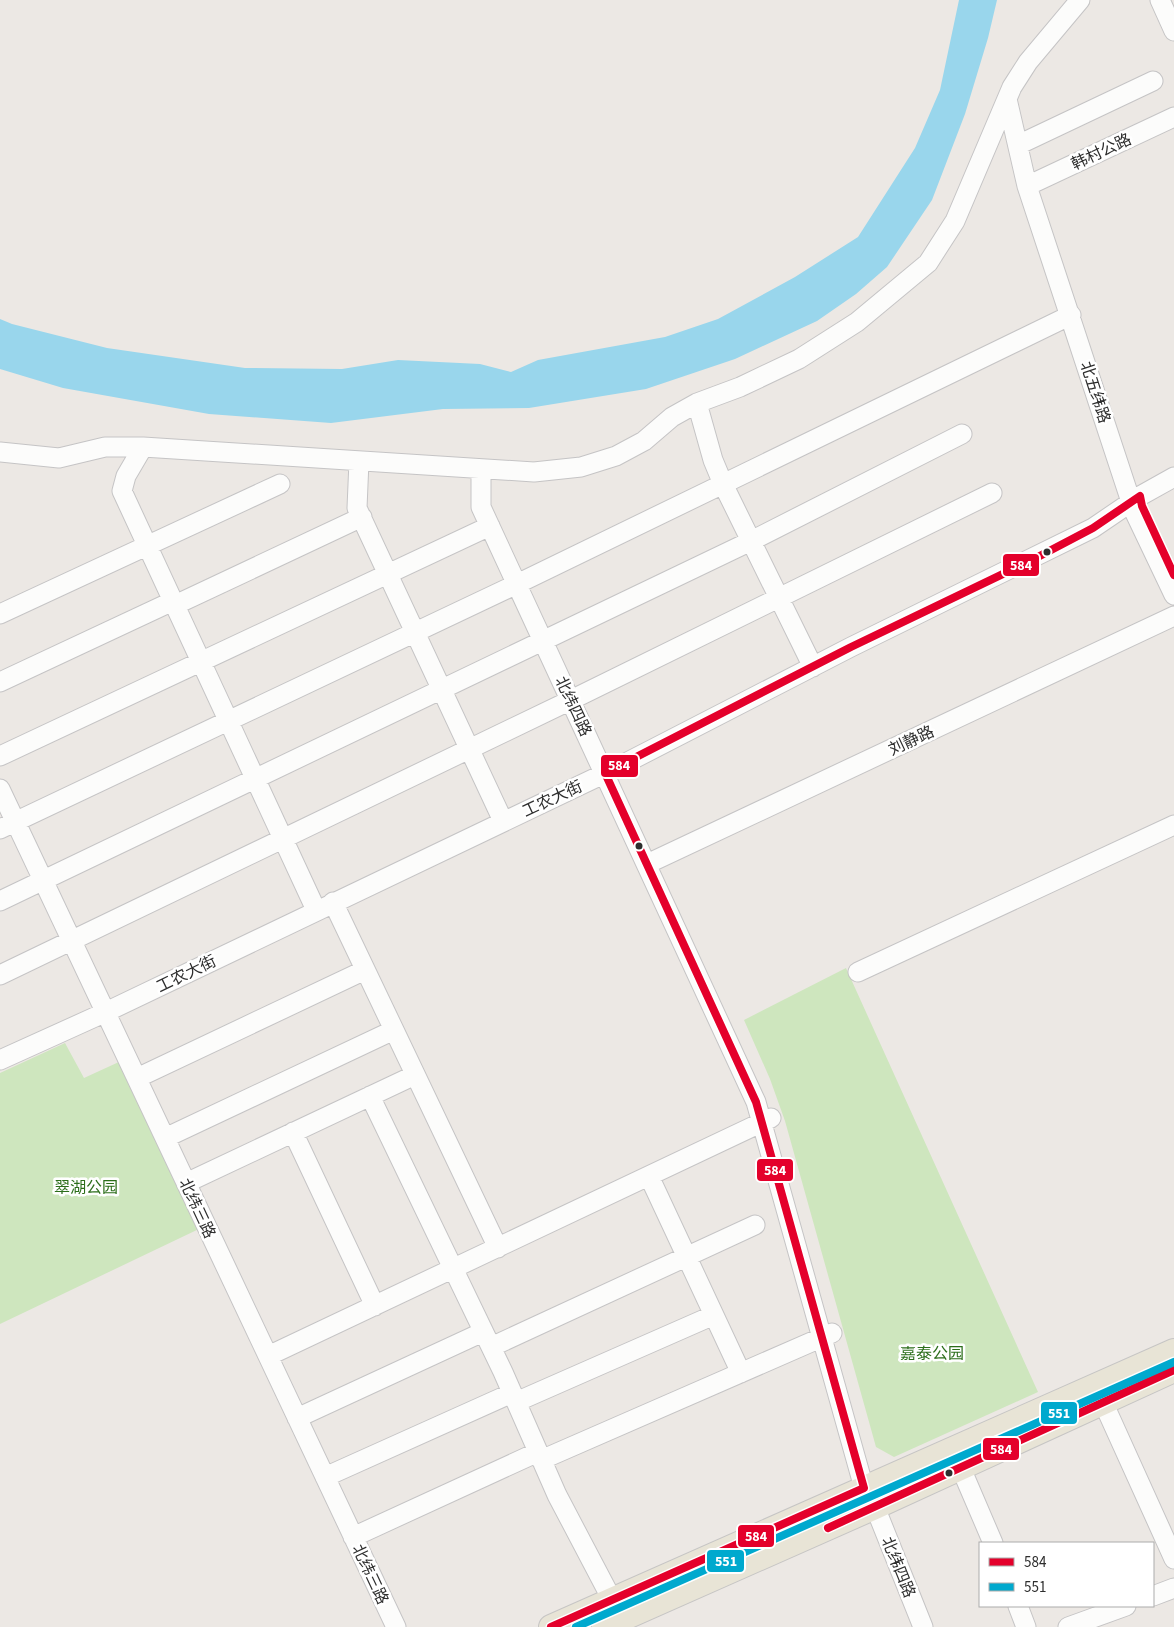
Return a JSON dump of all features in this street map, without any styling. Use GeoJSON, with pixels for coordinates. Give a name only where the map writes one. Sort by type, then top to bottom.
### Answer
{"type":"FeatureCollection","features":[{"type":"Feature","properties":{"kind":"main road"},"geometry":{"type":"LineString","coordinates":[[871,1492],[960,1466],[1099,1394],[1174,1351]]}},
{"type":"Feature","properties":{"kind":"main road"},"geometry":{"type":"LineString","coordinates":[[552,1627],[613,1615],[871,1492],[1099,1394],[1174,1370]]}},
{"type":"Feature","properties":{"kind":"street"},"geometry":{"type":"LineString","coordinates":[[0,452],[59,458],[105,447],[143,447],[534,472],[581,468],[616,456],[637,445],[672,417],[697,403],[740,387],[799,359],[857,322],[928,263],[955,221],[1007,99],[1028,62],[1080,0]]}},
{"type":"Feature","properties":{"kind":"street"},"geometry":{"type":"LineString","coordinates":[[1166,5],[1174,31]]}},
{"type":"Feature","properties":{"kind":"street"},"geometry":{"type":"LineString","coordinates":[[1018,144],[1153,82]]}},
{"type":"Feature","properties":{"kind":"street","name":"北五纬路"},"geometry":{"type":"LineString","coordinates":[[1007,99],[1028,186],[1071,315],[1137,504],[1174,595]]}},
{"type":"Feature","properties":{"kind":"street","name":"韩村公路"},"geometry":{"type":"LineString","coordinates":[[1028,186],[1174,117]]}},
{"type":"Feature","properties":{"kind":"street"},"geometry":{"type":"LineString","coordinates":[[8,826],[517,584],[1071,315]]}},
{"type":"Feature","properties":{"kind":"street"},"geometry":{"type":"LineString","coordinates":[[697,403],[713,460],[723,484],[812,668]]}},
{"type":"Feature","properties":{"kind":"street"},"geometry":{"type":"LineString","coordinates":[[0,901],[751,541],[962,434]]}},
{"type":"Feature","properties":{"kind":"street"},"geometry":{"type":"LineString","coordinates":[[143,447],[126,476],[122,491],[284,839],[365,970],[498,1248]]}},
{"type":"Feature","properties":{"kind":"street"},"geometry":{"type":"LineString","coordinates":[[358,461],[357,508],[503,821]]}},
{"type":"Feature","properties":{"kind":"street","name":"北纬四路"},"geometry":{"type":"LineString","coordinates":[[481,469],[482,507],[490,526],[571,700],[611,774],[752,1067],[871,1492],[923,1627]]}},
{"type":"Feature","properties":{"kind":"street","name":"工农大街"},"geometry":{"type":"LineString","coordinates":[[0,1060],[106,1012],[503,821],[611,774],[1061,556],[1096,537],[1174,477]]}},
{"type":"Feature","properties":{"kind":"street"},"geometry":{"type":"LineString","coordinates":[[0,614],[148,547],[280,484]]}},
{"type":"Feature","properties":{"kind":"street"},"geometry":{"type":"LineString","coordinates":[[0,975],[779,599],[992,493]]}},
{"type":"Feature","properties":{"kind":"street","name":"北五纬路"},"geometry":{"type":"LineString","coordinates":[[1137,504],[1174,575]]}},
{"type":"Feature","properties":{"kind":"street","name":"工农大街"},"geometry":{"type":"LineString","coordinates":[[611,774],[812,668],[1094,528],[1137,504]]}},
{"type":"Feature","properties":{"kind":"street"},"geometry":{"type":"LineString","coordinates":[[0,682],[362,517]]}},
{"type":"Feature","properties":{"kind":"street"},"geometry":{"type":"LineString","coordinates":[[0,756],[490,526]]}},
{"type":"Feature","properties":{"kind":"street","name":"刘静路"},"geometry":{"type":"LineString","coordinates":[[652,862],[1174,616]]}},
{"type":"Feature","properties":{"kind":"street","name":"北纬三路"},"geometry":{"type":"LineString","coordinates":[[0,789],[8,826],[44,881],[396,1627]]}},
{"type":"Feature","properties":{"kind":"street"},"geometry":{"type":"LineString","coordinates":[[858,972],[1174,825]]}},
{"type":"Feature","properties":{"kind":"street"},"geometry":{"type":"LineString","coordinates":[[137,1078],[365,970]]}},
{"type":"Feature","properties":{"kind":"street"},"geometry":{"type":"LineString","coordinates":[[165,1138],[394,1030]]}},
{"type":"Feature","properties":{"kind":"street"},"geometry":{"type":"LineString","coordinates":[[186,1182],[415,1075]]}},
{"type":"Feature","properties":{"kind":"street"},"geometry":{"type":"LineString","coordinates":[[370,1096],[487,1339],[613,1615]]}},
{"type":"Feature","properties":{"kind":"street"},"geometry":{"type":"LineString","coordinates":[[268,1356],[767,1120]]}},
{"type":"Feature","properties":{"kind":"street"},"geometry":{"type":"LineString","coordinates":[[293,1132],[375,1306]]}},
{"type":"Feature","properties":{"kind":"street"},"geometry":{"type":"LineString","coordinates":[[650,1176],[741,1373]]}},
{"type":"Feature","properties":{"kind":"street"},"geometry":{"type":"LineString","coordinates":[[297,1418],[687,1256],[755,1225]]}},
{"type":"Feature","properties":{"kind":"street"},"geometry":{"type":"LineString","coordinates":[[325,1477],[714,1315]]}},
{"type":"Feature","properties":{"kind":"street"},"geometry":{"type":"LineString","coordinates":[[353,1537],[827,1335]]}},
{"type":"Feature","properties":{"kind":"street"},"geometry":{"type":"LineString","coordinates":[[1099,1394],[1174,1560]]}},
{"type":"Feature","properties":{"kind":"street"},"geometry":{"type":"LineString","coordinates":[[960,1466],[993,1542]]}},
{"type":"Feature","properties":{"kind":"street"},"geometry":{"type":"LineString","coordinates":[[1154,1596],[1174,1588]]}},
{"type":"Feature","properties":{"kind":"street"},"geometry":{"type":"LineString","coordinates":[[1018,1607],[1026,1627]]}},
{"type":"Feature","properties":{"kind":"street"},"geometry":{"type":"LineString","coordinates":[[1068,1627],[1123,1607]]}},
{"type":"Feature","properties":{"kind":"green space","name":"嘉泰公园"},"geometry":{"type":"Polygon","coordinates":[[[846,968],[1038,1392],[894,1457],[876,1447],[785,1121],[770,1079],[744,1020],[846,968]]]}},
{"type":"Feature","properties":{"kind":"green space","name":"翠湖公园"},"geometry":{"type":"Polygon","coordinates":[[[65,1043],[84,1078],[121,1061],[201,1228],[0,1324],[0,1073],[65,1043]]]}},
{"type":"Feature","properties":{"kind":"water"},"geometry":{"type":"Polygon","coordinates":[[[959,0],[997,0],[988,38],[965,114],[932,200],[887,267],[856,294],[817,321],[735,359],[646,389],[529,408],[443,409],[331,423],[209,414],[63,388],[0,369],[0,319],[12,324],[107,348],[245,368],[342,369],[398,360],[480,364],[511,372],[538,360],[665,337],[718,319],[795,277],[858,237],[915,148],[940,90],[959,0]]]}},
{"type":"Feature","properties":{"kind":"transit line","name":"584"},"geometry":{"type":"LineString","coordinates":[[551,1627],[864,1488],[756,1102],[605,773],[851,647],[1034,559],[1093,528],[1140,496],[1142,506],[1174,575]]}},
{"type":"Feature","properties":{"kind":"transit line","name":"551"},"geometry":{"type":"LineString","coordinates":[[576,1627],[1174,1362]]}},
{"type":"Feature","properties":{"kind":"transit line","name":"584"},"geometry":{"type":"LineString","coordinates":[[828,1528],[1174,1370]]}}]}
